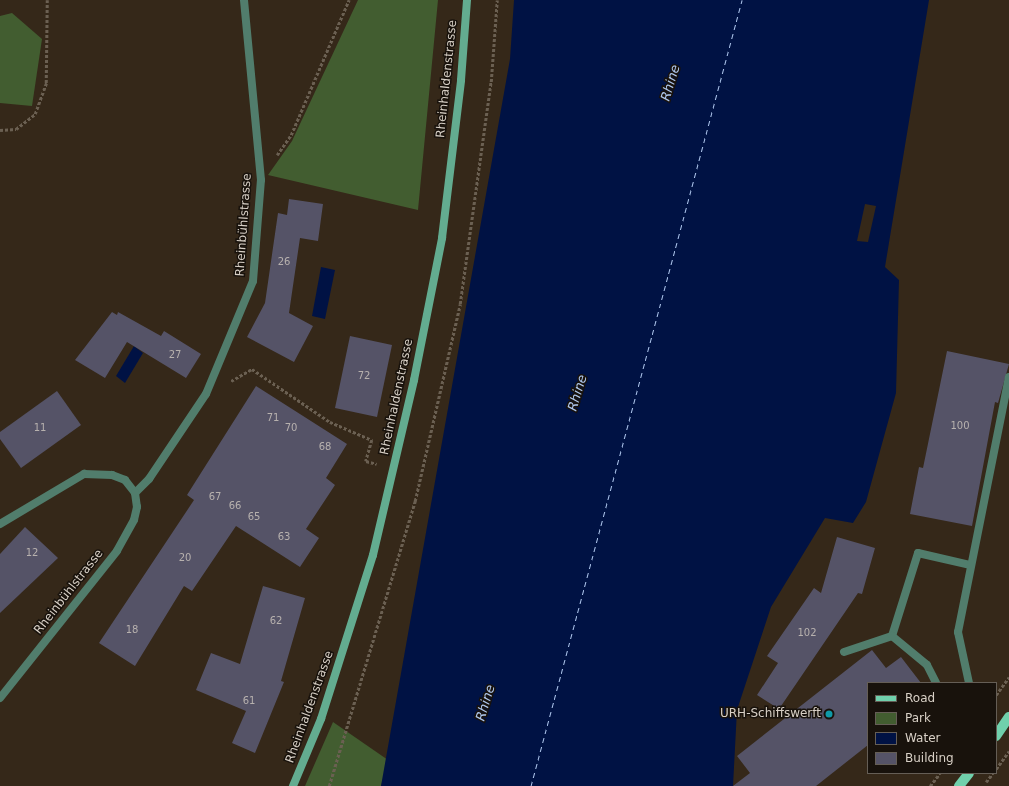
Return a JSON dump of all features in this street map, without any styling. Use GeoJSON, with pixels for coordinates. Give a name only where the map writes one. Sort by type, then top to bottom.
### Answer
{"type":"FeatureCollection","features":[{"type":"Feature","properties":{"kind":"main road","name":"Rheinhaldenstrasse"},"geometry":{"type":"LineString","coordinates":[[293,786],[321,719],[373,555],[414,380],[442,238],[461,80],[467,0]]}},
{"type":"Feature","properties":{"kind":"main road"},"geometry":{"type":"LineString","coordinates":[[997,735],[1009,717]]}},
{"type":"Feature","properties":{"kind":"main road"},"geometry":{"type":"LineString","coordinates":[[959,786],[968,774]]}},
{"type":"Feature","properties":{"kind":"street","name":"Rheinbühlstrasse"},"geometry":{"type":"LineString","coordinates":[[0,698],[117,550],[134,520],[137,507],[135,493],[154,473],[206,394],[253,281],[261,180],[244,0]]}},
{"type":"Feature","properties":{"kind":"street"},"geometry":{"type":"LineString","coordinates":[[969,682],[958,632],[970,564],[1009,377]]}},
{"type":"Feature","properties":{"kind":"street"},"geometry":{"type":"LineString","coordinates":[[0,524],[84,474],[112,475],[125,480],[135,493]]}},
{"type":"Feature","properties":{"kind":"street"},"geometry":{"type":"LineString","coordinates":[[892,636],[918,553],[970,564]]}},
{"type":"Feature","properties":{"kind":"street"},"geometry":{"type":"LineString","coordinates":[[844,652],[892,636]]}},
{"type":"Feature","properties":{"kind":"street"},"geometry":{"type":"LineString","coordinates":[[892,636],[927,665],[936,682]]}},
{"type":"Feature","properties":{"kind":"path"},"geometry":{"type":"LineString","coordinates":[[0,130],[16,129],[35,114],[46,82],[48,0]]}},
{"type":"Feature","properties":{"kind":"path"},"geometry":{"type":"LineString","coordinates":[[261,180],[291,135],[350,0]]}},
{"type":"Feature","properties":{"kind":"path"},"geometry":{"type":"LineString","coordinates":[[206,394],[252,369],[330,422],[372,440],[366,461]]}},
{"type":"Feature","properties":{"kind":"path"},"geometry":{"type":"LineString","coordinates":[[997,694],[1009,677]]}},
{"type":"Feature","properties":{"kind":"path"},"geometry":{"type":"LineString","coordinates":[[997,768],[1009,751]]}},
{"type":"Feature","properties":{"kind":"path"},"geometry":{"type":"LineString","coordinates":[[930,786],[939,774]]}},
{"type":"Feature","properties":{"kind":"path"},"geometry":{"type":"LineString","coordinates":[[984,786],[992,774]]}},
{"type":"Feature","properties":{"kind":"green space"},"geometry":{"type":"Polygon","coordinates":[[[358,0],[438,0],[418,210],[268,175],[292,141],[358,0]]]}},
{"type":"Feature","properties":{"kind":"green space"},"geometry":{"type":"Polygon","coordinates":[[[12,13],[42,39],[32,106],[0,103],[0,16],[12,13]]]}},
{"type":"Feature","properties":{"kind":"green space"},"geometry":{"type":"Polygon","coordinates":[[[333,722],[388,760],[381,786],[305,786],[333,722]]]}},
{"type":"Feature","properties":{"kind":"water","name":"Rhine"},"geometry":{"type":"Polygon","coordinates":[[[514,0],[929,0],[885,267],[899,280],[896,393],[866,502],[853,523],[825,518],[771,607],[737,710],[733,786],[381,786],[510,59],[514,0]]]}},
{"type":"Feature","properties":{"kind":"water"},"geometry":{"type":"Polygon","coordinates":[[[321,267],[335,270],[325,319],[312,316],[321,267]]]}},
{"type":"Feature","properties":{"kind":"water"},"geometry":{"type":"Polygon","coordinates":[[[134,346],[143,353],[125,383],[116,376],[134,346]]]}},
{"type":"Feature","properties":{"kind":"pier"},"geometry":{"type":"Polygon","coordinates":[[[865,204],[876,206],[868,242],[857,241],[865,204]]]}},
{"type":"Feature","properties":{"kind":"building"},"geometry":{"type":"Polygon","coordinates":[[[289,199],[323,204],[318,241],[300,238],[289,313],[313,326],[294,362],[247,337],[265,303],[278,213],[287,215],[289,199]]]}},
{"type":"Feature","properties":{"kind":"building"},"geometry":{"type":"Polygon","coordinates":[[[112,312],[117,315],[118,312],[161,336],[164,331],[201,354],[186,378],[127,342],[105,378],[75,360],[112,312]]]}},
{"type":"Feature","properties":{"kind":"building"},"geometry":{"type":"Polygon","coordinates":[[[350,336],[392,345],[377,417],[335,408],[350,336]]]}},
{"type":"Feature","properties":{"kind":"building"},"geometry":{"type":"Polygon","coordinates":[[[947,351],[1009,364],[998,403],[995,402],[972,526],[910,514],[919,467],[923,468],[947,351]]]}},
{"type":"Feature","properties":{"kind":"building"},"geometry":{"type":"Polygon","coordinates":[[[256,386],[347,444],[326,478],[335,485],[306,529],[319,538],[300,567],[236,526],[192,591],[184,586],[135,666],[99,643],[194,500],[187,495],[256,386]]]}},
{"type":"Feature","properties":{"kind":"building"},"geometry":{"type":"Polygon","coordinates":[[[57,391],[81,425],[21,468],[0,439],[0,432],[57,391]]]}},
{"type":"Feature","properties":{"kind":"building"},"geometry":{"type":"Polygon","coordinates":[[[25,527],[58,558],[0,613],[0,554],[25,527]]]}},
{"type":"Feature","properties":{"kind":"building"},"geometry":{"type":"Polygon","coordinates":[[[837,537],[875,548],[862,594],[858,593],[779,709],[757,695],[778,663],[767,656],[814,588],[821,593],[837,537]]]}},
{"type":"Feature","properties":{"kind":"building"},"geometry":{"type":"Polygon","coordinates":[[[263,586],[305,598],[281,681],[284,682],[255,753],[232,743],[246,711],[196,690],[211,653],[240,664],[263,586]]]}},
{"type":"Feature","properties":{"kind":"building","name":"URH-Schiffswerft"},"geometry":{"type":"Polygon","coordinates":[[[872,650],[886,668],[901,657],[920,682],[867,682],[867,746],[816,786],[733,786],[750,773],[737,756],[872,650]]]}},
{"type":"Feature","properties":{"kind":"ferry route"},"geometry":{"type":"LineString","coordinates":[[531,786],[742,0]]}},
{"type":"Feature","properties":{"kind":"place","name":"URH-Schiffswerft"},"geometry":{"type":"Point","coordinates":[829,714]}}]}
